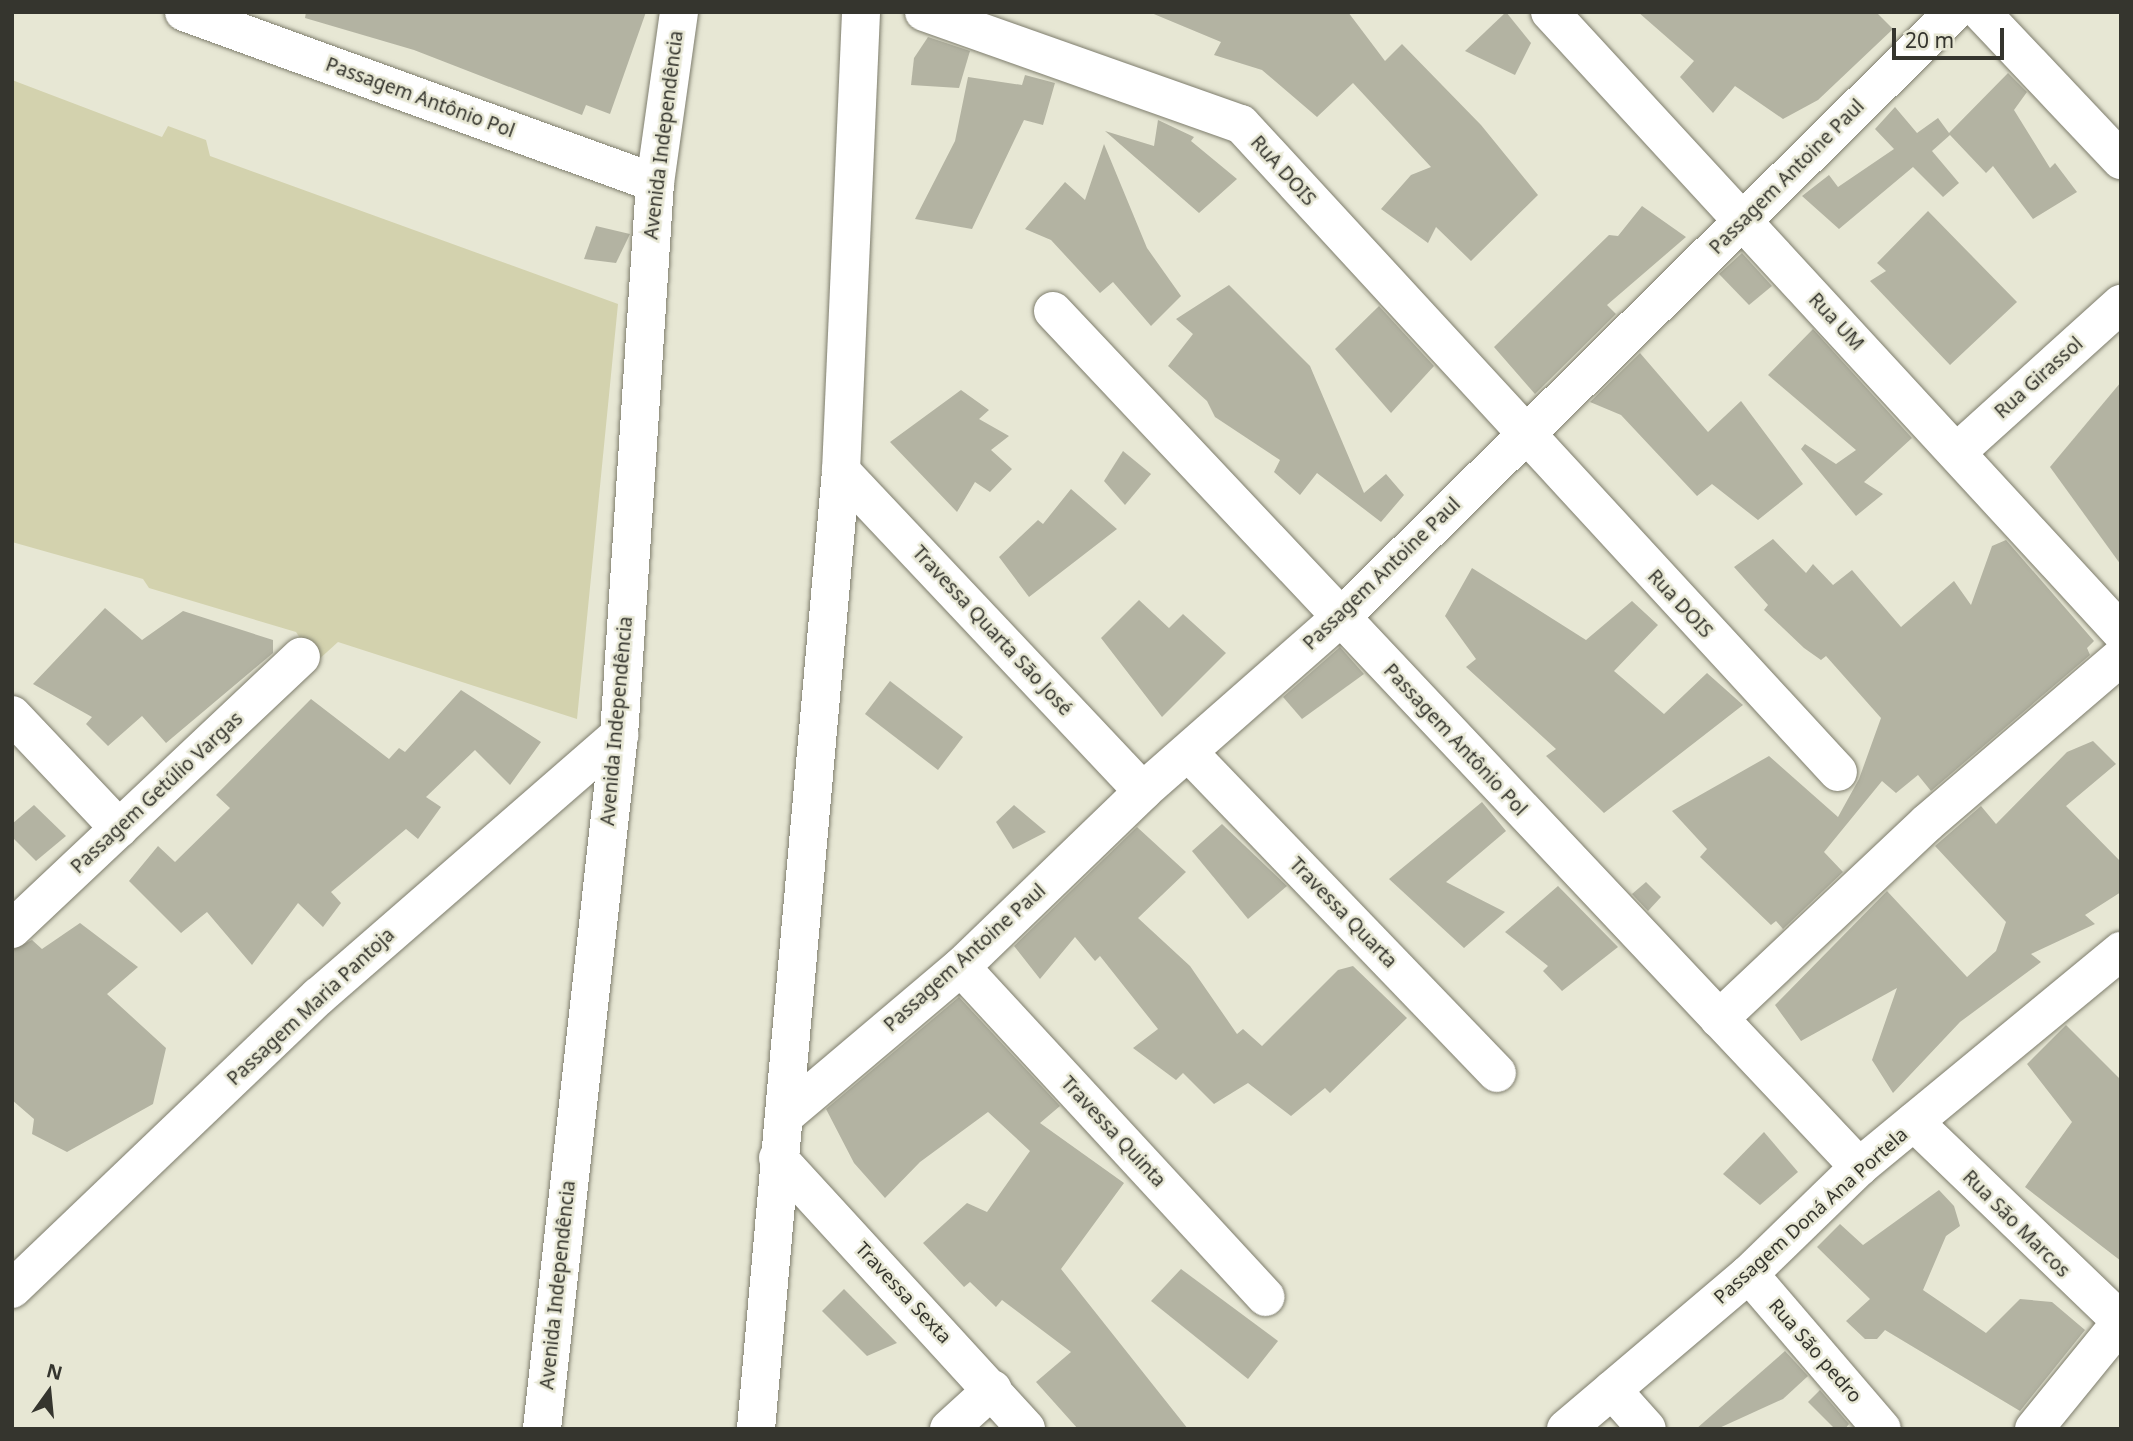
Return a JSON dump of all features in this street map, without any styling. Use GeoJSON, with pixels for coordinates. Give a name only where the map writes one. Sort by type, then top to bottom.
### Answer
{"type":"FeatureCollection","features":[{"type":"Feature","properties":{"kind":"street","name":"Passagem Antônio Pol"},"geometry":{"type":"LineString","coordinates":[[184,12],[655,183]]}},
{"type":"Feature","properties":{"kind":"street","name":"Avenida Independência"},"geometry":{"type":"LineString","coordinates":[[542,1429],[619,735],[655,183],[679,12]]}},
{"type":"Feature","properties":{"kind":"street"},"geometry":{"type":"LineString","coordinates":[[756,1429],[778,1158],[788,1113],[841,471],[861,12]]}},
{"type":"Feature","properties":{"kind":"street","name":"RuA DOIS"},"geometry":{"type":"LineString","coordinates":[[925,12],[1241,124],[1522,436]]}},
{"type":"Feature","properties":{"kind":"street","name":"Rua UM"},"geometry":{"type":"LineString","coordinates":[[1550,12],[2121,632]]}},
{"type":"Feature","properties":{"kind":"street","name":"Passagem Antoine Paul"},"geometry":{"type":"LineString","coordinates":[[788,1113],[961,967],[1143,791],[1340,618],[1954,12]]}},
{"type":"Feature","properties":{"kind":"street"},"geometry":{"type":"LineString","coordinates":[[1981,12],[2121,160]]}},
{"type":"Feature","properties":{"kind":"street","name":"Rua Girassol"},"geometry":{"type":"LineString","coordinates":[[1957,452],[2121,304]]}},
{"type":"Feature","properties":{"kind":"street","name":"Passagem Antônio Pol"},"geometry":{"type":"LineString","coordinates":[[1053,311],[1859,1167]]}},
{"type":"Feature","properties":{"kind":"street","name":"Rua DOIS"},"geometry":{"type":"LineString","coordinates":[[1522,436],[1838,772]]}},
{"type":"Feature","properties":{"kind":"street","name":"Travessa Quarta São José"},"geometry":{"type":"LineString","coordinates":[[841,471],[1143,791]]}},
{"type":"Feature","properties":{"kind":"street","name":"Passagem Getúlio Vargas"},"geometry":{"type":"LineString","coordinates":[[12,929],[301,657]]}},
{"type":"Feature","properties":{"kind":"street"},"geometry":{"type":"LineString","coordinates":[[1719,1019],[1927,823],[2121,657]]}},
{"type":"Feature","properties":{"kind":"street"},"geometry":{"type":"LineString","coordinates":[[12,715],[119,828]]}},
{"type":"Feature","properties":{"kind":"street","name":"Passagem Maria Pantoja"},"geometry":{"type":"LineString","coordinates":[[12,1289],[318,996],[619,735]]}},
{"type":"Feature","properties":{"kind":"street","name":"Travessa Quarta"},"geometry":{"type":"LineString","coordinates":[[1189,753],[1497,1073]]}},
{"type":"Feature","properties":{"kind":"street","name":"Passagem Doná Ana Portela"},"geometry":{"type":"LineString","coordinates":[[1566,1429],[1749,1274],[1859,1167],[2106,976],[2121,951]]}},
{"type":"Feature","properties":{"kind":"street","name":"Travessa Quinta"},"geometry":{"type":"LineString","coordinates":[[961,967],[1266,1297]]}},
{"type":"Feature","properties":{"kind":"street","name":"Rua São Marcos"},"geometry":{"type":"LineString","coordinates":[[1914,1122],[2121,1322]]}},
{"type":"Feature","properties":{"kind":"street","name":"Travessa Sexta"},"geometry":{"type":"LineString","coordinates":[[778,1158],[993,1389],[1026,1429]]}},
{"type":"Feature","properties":{"kind":"street","name":"Rua São pedro"},"geometry":{"type":"LineString","coordinates":[[1749,1274],[1882,1429]]}},
{"type":"Feature","properties":{"kind":"street"},"geometry":{"type":"LineString","coordinates":[[2034,1429],[2121,1322]]}},
{"type":"Feature","properties":{"kind":"street"},"geometry":{"type":"LineString","coordinates":[[949,1429],[993,1389]]}},
{"type":"Feature","properties":{"kind":"street"},"geometry":{"type":"LineString","coordinates":[[1612,1390],[1647,1429]]}},
{"type":"Feature","properties":{"kind":"green space"},"geometry":{"type":"Polygon","coordinates":[[[12,80],[162,137],[168,126],[206,140],[210,156],[618,304],[577,719],[338,642],[316,662],[296,632],[149,588],[143,579],[12,542],[12,80]]]}},
{"type":"Feature","properties":{"kind":"building"},"geometry":{"type":"Polygon","coordinates":[[[306,12],[646,12],[610,114],[586,105],[582,115],[414,50],[305,18],[306,12]]]}},
{"type":"Feature","properties":{"kind":"building"},"geometry":{"type":"Polygon","coordinates":[[[1149,12],[1348,12],[1385,61],[1402,44],[1481,125],[1538,195],[1471,261],[1436,227],[1428,243],[1381,209],[1411,175],[1431,167],[1353,83],[1317,117],[1262,70],[1214,55],[1221,42],[1149,12]]]}},
{"type":"Feature","properties":{"kind":"building"},"geometry":{"type":"Polygon","coordinates":[[[1506,12],[1531,43],[1515,75],[1465,51],[1506,12]]]}},
{"type":"Feature","properties":{"kind":"building"},"geometry":{"type":"Polygon","coordinates":[[[1638,12],[1876,12],[1893,29],[1818,100],[1783,119],[1735,86],[1713,113],[1680,77],[1694,61],[1638,12]]]}},
{"type":"Feature","properties":{"kind":"building"},"geometry":{"type":"Polygon","coordinates":[[[928,37],[970,51],[959,88],[911,85],[914,58],[928,37]]]}},
{"type":"Feature","properties":{"kind":"building"},"geometry":{"type":"Polygon","coordinates":[[[2008,73],[2027,92],[2014,110],[2050,168],[2055,163],[2077,192],[2033,219],[1993,166],[1986,173],[1950,135],[1932,151],[1959,183],[1943,197],[1913,167],[1839,229],[1802,196],[1829,175],[1838,187],[1894,149],[1875,129],[1895,107],[1917,133],[1938,118],[1949,133],[2008,73]]]}},
{"type":"Feature","properties":{"kind":"building"},"geometry":{"type":"Polygon","coordinates":[[[1025,75],[1055,83],[1043,125],[1024,120],[972,229],[915,219],[955,141],[968,77],[1022,85],[1025,75]]]}},
{"type":"Feature","properties":{"kind":"building"},"geometry":{"type":"Polygon","coordinates":[[[1158,120],[1194,137],[1191,141],[1237,179],[1199,213],[1105,131],[1154,146],[1158,120]]]}},
{"type":"Feature","properties":{"kind":"building"},"geometry":{"type":"Polygon","coordinates":[[[1104,144],[1147,248],[1181,296],[1151,326],[1113,282],[1100,293],[1051,240],[1025,229],[1065,182],[1085,200],[1104,144]]]}},
{"type":"Feature","properties":{"kind":"building"},"geometry":{"type":"Polygon","coordinates":[[[1642,206],[1686,237],[1607,305],[1616,314],[1535,394],[1494,347],[1609,235],[1618,236],[1642,206]]]}},
{"type":"Feature","properties":{"kind":"building"},"geometry":{"type":"Polygon","coordinates":[[[1928,211],[2017,302],[1950,365],[1870,281],[1886,271],[1877,263],[1928,211]]]}},
{"type":"Feature","properties":{"kind":"building"},"geometry":{"type":"Polygon","coordinates":[[[596,226],[630,234],[616,263],[584,259],[596,226]]]}},
{"type":"Feature","properties":{"kind":"building"},"geometry":{"type":"Polygon","coordinates":[[[1742,253],[1772,286],[1749,305],[1719,274],[1742,253]]]}},
{"type":"Feature","properties":{"kind":"building"},"geometry":{"type":"Polygon","coordinates":[[[1229,285],[1310,366],[1364,493],[1386,474],[1404,495],[1381,522],[1317,473],[1300,495],[1274,472],[1280,460],[1215,417],[1207,401],[1168,366],[1193,334],[1176,319],[1229,285]]]}},
{"type":"Feature","properties":{"kind":"building"},"geometry":{"type":"Polygon","coordinates":[[[1379,306],[1434,366],[1391,413],[1335,349],[1379,306]]]}},
{"type":"Feature","properties":{"kind":"building"},"geometry":{"type":"Polygon","coordinates":[[[1813,329],[1912,438],[1864,482],[1883,494],[1856,516],[1801,449],[1805,444],[1836,464],[1856,450],[1768,375],[1813,329]]]}},
{"type":"Feature","properties":{"kind":"building"},"geometry":{"type":"Polygon","coordinates":[[[1640,353],[1708,432],[1741,401],[1803,484],[1758,520],[1712,484],[1697,496],[1621,415],[1590,402],[1640,353]]]}},
{"type":"Feature","properties":{"kind":"building"},"geometry":{"type":"Polygon","coordinates":[[[2121,382],[2121,565],[2050,467],[2121,382]]]}},
{"type":"Feature","properties":{"kind":"building"},"geometry":{"type":"Polygon","coordinates":[[[961,390],[989,410],[979,419],[1009,436],[991,450],[1012,469],[990,492],[975,482],[957,512],[890,442],[961,390]]]}},
{"type":"Feature","properties":{"kind":"building"},"geometry":{"type":"Polygon","coordinates":[[[1123,451],[1151,474],[1125,505],[1104,481],[1123,451]]]}},
{"type":"Feature","properties":{"kind":"building"},"geometry":{"type":"Polygon","coordinates":[[[1071,489],[1117,529],[1029,597],[999,557],[1038,520],[1043,524],[1071,489]]]}},
{"type":"Feature","properties":{"kind":"building"},"geometry":{"type":"Polygon","coordinates":[[[1773,539],[1806,573],[1813,564],[1833,585],[1852,570],[1901,627],[1954,581],[1971,605],[1992,546],[2006,540],[2094,641],[2087,648],[2090,655],[1931,791],[1918,775],[1896,793],[1882,781],[1824,852],[1843,872],[1783,929],[1776,921],[1771,925],[1700,857],[1707,849],[1672,811],[1769,756],[1838,817],[1859,779],[1881,718],[1826,656],[1821,660],[1804,648],[1764,610],[1768,605],[1734,567],[1773,539]]]}},
{"type":"Feature","properties":{"kind":"building"},"geometry":{"type":"Polygon","coordinates":[[[1472,568],[1586,640],[1632,601],[1658,625],[1614,671],[1664,714],[1707,673],[1743,705],[1604,813],[1546,756],[1556,749],[1466,667],[1476,659],[1445,616],[1472,568]]]}},
{"type":"Feature","properties":{"kind":"building"},"geometry":{"type":"Polygon","coordinates":[[[1139,600],[1169,628],[1183,614],[1226,653],[1162,717],[1101,638],[1139,600]]]}},
{"type":"Feature","properties":{"kind":"building"},"geometry":{"type":"Polygon","coordinates":[[[105,608],[142,640],[183,611],[273,640],[273,653],[166,743],[142,716],[108,746],[86,724],[92,717],[33,684],[105,608]]]}},
{"type":"Feature","properties":{"kind":"building"},"geometry":{"type":"Polygon","coordinates":[[[1340,647],[1364,674],[1302,719],[1283,697],[1340,647]]]}},
{"type":"Feature","properties":{"kind":"building"},"geometry":{"type":"Polygon","coordinates":[[[890,681],[963,737],[938,770],[865,714],[890,681]]]}},
{"type":"Feature","properties":{"kind":"building"},"geometry":{"type":"Polygon","coordinates":[[[461,690],[541,742],[510,785],[475,750],[426,797],[441,807],[418,839],[406,829],[331,892],[341,903],[323,927],[298,903],[252,965],[207,912],[181,933],[129,881],[158,846],[175,862],[230,808],[216,795],[311,699],[389,759],[399,748],[405,752],[461,690]]]}},
{"type":"Feature","properties":{"kind":"building"},"geometry":{"type":"Polygon","coordinates":[[[2093,741],[2116,764],[2066,806],[2121,862],[2121,892],[2085,915],[2095,924],[2031,954],[2041,962],[1960,1022],[1893,1093],[1872,1060],[1897,988],[1801,1041],[1775,1005],[1887,891],[1967,977],[1996,951],[2006,922],[1935,846],[1981,806],[1996,824],[2067,752],[2093,741]]]}},
{"type":"Feature","properties":{"kind":"building"},"geometry":{"type":"Polygon","coordinates":[[[1482,802],[1506,831],[1446,882],[1505,912],[1464,948],[1389,879],[1482,802]]]}},
{"type":"Feature","properties":{"kind":"building"},"geometry":{"type":"Polygon","coordinates":[[[34,805],[66,836],[36,861],[12,837],[12,824],[34,805]]]}},
{"type":"Feature","properties":{"kind":"building"},"geometry":{"type":"Polygon","coordinates":[[[1014,805],[1046,832],[1013,849],[996,822],[1014,805]]]}},
{"type":"Feature","properties":{"kind":"building"},"geometry":{"type":"Polygon","coordinates":[[[1222,824],[1287,886],[1248,919],[1192,851],[1222,824]]]}},
{"type":"Feature","properties":{"kind":"building"},"geometry":{"type":"Polygon","coordinates":[[[1137,827],[1186,872],[1138,918],[1190,966],[1237,1034],[1243,1029],[1262,1046],[1338,970],[1353,966],[1407,1018],[1330,1093],[1325,1088],[1291,1116],[1248,1083],[1214,1104],[1183,1073],[1176,1080],[1133,1048],[1158,1029],[1100,956],[1095,961],[1075,937],[1040,979],[1014,946],[1137,827]]]}},
{"type":"Feature","properties":{"kind":"building"},"geometry":{"type":"Polygon","coordinates":[[[1646,882],[1661,897],[1648,911],[1632,894],[1646,882]]]}},
{"type":"Feature","properties":{"kind":"building"},"geometry":{"type":"Polygon","coordinates":[[[1558,886],[1618,947],[1562,991],[1543,971],[1548,966],[1505,932],[1558,886]]]}},
{"type":"Feature","properties":{"kind":"building"},"geometry":{"type":"Polygon","coordinates":[[[80,923],[138,967],[107,994],[166,1048],[153,1104],[67,1152],[32,1134],[34,1119],[12,1100],[12,950],[32,940],[42,949],[80,923]]]}},
{"type":"Feature","properties":{"kind":"building"},"geometry":{"type":"Polygon","coordinates":[[[959,997],[1060,1106],[1040,1123],[1124,1183],[1061,1269],[1188,1429],[1078,1429],[1036,1382],[1071,1352],[1002,1300],[996,1307],[970,1282],[964,1287],[923,1243],[967,1203],[987,1212],[1030,1151],[988,1112],[920,1162],[885,1198],[854,1163],[826,1109],[959,997]]]}},
{"type":"Feature","properties":{"kind":"building"},"geometry":{"type":"Polygon","coordinates":[[[2066,1025],[2121,1080],[2121,1261],[2025,1187],[2072,1122],[2027,1064],[2066,1025]]]}},
{"type":"Feature","properties":{"kind":"building"},"geometry":{"type":"Polygon","coordinates":[[[1764,1132],[1798,1172],[1760,1205],[1723,1174],[1764,1132]]]}},
{"type":"Feature","properties":{"kind":"building"},"geometry":{"type":"Polygon","coordinates":[[[1939,1190],[1954,1206],[1960,1226],[1946,1236],[1923,1290],[1986,1333],[2020,1299],[2052,1302],[2085,1330],[2020,1411],[1885,1330],[1877,1339],[1865,1339],[1846,1321],[1870,1299],[1817,1247],[1840,1224],[1863,1245],[1939,1190]]]}},
{"type":"Feature","properties":{"kind":"building"},"geometry":{"type":"Polygon","coordinates":[[[1181,1269],[1278,1341],[1248,1379],[1151,1301],[1181,1269]]]}},
{"type":"Feature","properties":{"kind":"building"},"geometry":{"type":"Polygon","coordinates":[[[844,1289],[897,1343],[867,1356],[822,1311],[844,1289]]]}},
{"type":"Feature","properties":{"kind":"building"},"geometry":{"type":"Polygon","coordinates":[[[1785,1351],[1808,1376],[1783,1399],[1717,1429],[1696,1429],[1785,1351]]]}},
{"type":"Feature","properties":{"kind":"building"},"geometry":{"type":"Polygon","coordinates":[[[1820,1390],[1849,1424],[1845,1429],[1835,1429],[1808,1402],[1820,1390]]]}}]}
